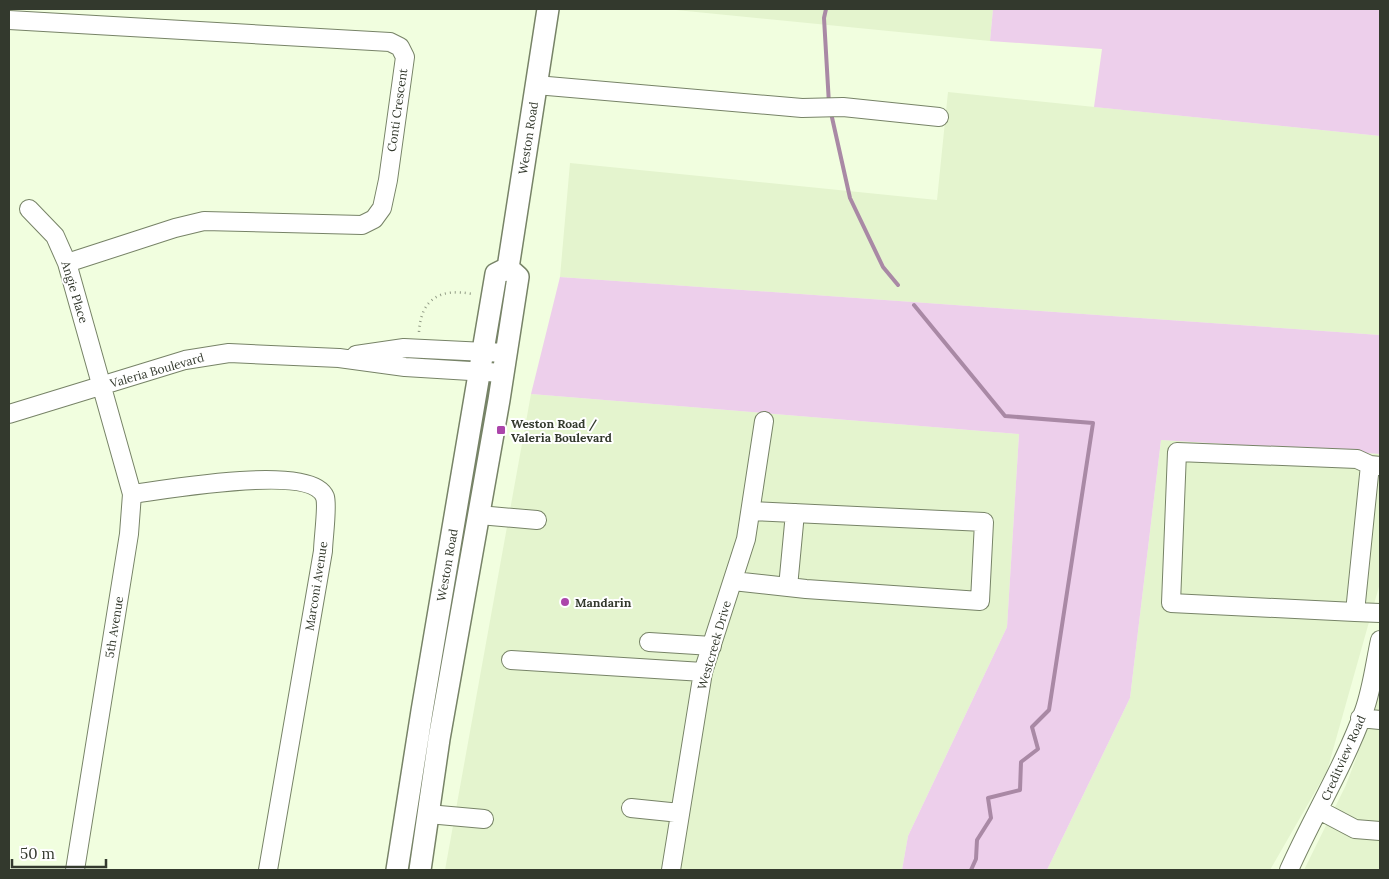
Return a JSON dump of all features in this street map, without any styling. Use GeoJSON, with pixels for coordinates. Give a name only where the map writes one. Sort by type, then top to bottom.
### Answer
{"type":"FeatureCollection","features":[{"type":"Feature","properties":{"kind":"main road","name":"Weston Road"},"geometry":{"type":"LineString","coordinates":[[508,268],[548,9]]}},
{"type":"Feature","properties":{"kind":"main road","name":"Weston Road"},"geometry":{"type":"LineString","coordinates":[[397,870],[496,274],[508,268]]}},
{"type":"Feature","properties":{"kind":"main road","name":"Weston Road"},"geometry":{"type":"LineString","coordinates":[[420,870],[439,739],[505,363],[518,277],[508,268]]}},
{"type":"Feature","properties":{"kind":"street","name":"Conti Crescent"},"geometry":{"type":"LineString","coordinates":[[9,20],[390,42],[400,47],[405,57],[388,180],[382,208],[374,219],[362,224],[204,221],[67,263]]}},
{"type":"Feature","properties":{"kind":"street"},"geometry":{"type":"LineString","coordinates":[[536,85],[802,108],[829,108],[939,117]]}},
{"type":"Feature","properties":{"kind":"street","name":"Angie Place"},"geometry":{"type":"LineString","coordinates":[[29,209],[55,236],[67,263],[102,385]]}},
{"type":"Feature","properties":{"kind":"street","name":"Valeria Boulevard"},"geometry":{"type":"LineString","coordinates":[[9,414],[185,360],[214,355],[242,353],[338,358],[404,348],[482,362],[505,363]]}},
{"type":"Feature","properties":{"kind":"street","name":"5th Avenue"},"geometry":{"type":"LineString","coordinates":[[75,870],[129,534],[132,494],[102,385]]}},
{"type":"Feature","properties":{"kind":"street","name":"Westcreek Drive"},"geometry":{"type":"LineString","coordinates":[[672,870],[703,672],[746,539],[764,421]]}},
{"type":"Feature","properties":{"kind":"street"},"geometry":{"type":"LineString","coordinates":[[1355,612],[1375,465],[1357,459],[1177,452],[1171,603],[1355,612],[1380,613]]}},
{"type":"Feature","properties":{"kind":"street","name":"Marconi Avenue"},"geometry":{"type":"LineString","coordinates":[[132,494],[243,480],[296,481],[309,484],[321,490],[326,498],[322,551],[268,870]]}},
{"type":"Feature","properties":{"kind":"street"},"geometry":{"type":"LineString","coordinates":[[733,581],[788,587],[980,601],[984,522],[751,511]]}},
{"type":"Feature","properties":{"kind":"street"},"geometry":{"type":"LineString","coordinates":[[788,587],[795,513]]}},
{"type":"Feature","properties":{"kind":"street"},"geometry":{"type":"LineString","coordinates":[[479,515],[537,520]]}},
{"type":"Feature","properties":{"kind":"street","name":"Creditview Road"},"geometry":{"type":"LineString","coordinates":[[1289,870],[1304,836],[1344,761],[1360,718],[1374,696],[1380,640]]}},
{"type":"Feature","properties":{"kind":"street"},"geometry":{"type":"LineString","coordinates":[[649,642],[712,646]]}},
{"type":"Feature","properties":{"kind":"street"},"geometry":{"type":"LineString","coordinates":[[511,660],[703,672]]}},
{"type":"Feature","properties":{"kind":"street"},"geometry":{"type":"LineString","coordinates":[[1360,718],[1380,720]]}},
{"type":"Feature","properties":{"kind":"street"},"geometry":{"type":"LineString","coordinates":[[631,808],[680,813]]}},
{"type":"Feature","properties":{"kind":"street"},"geometry":{"type":"LineString","coordinates":[[1319,810],[1355,829],[1380,831]]}},
{"type":"Feature","properties":{"kind":"street"},"geometry":{"type":"LineString","coordinates":[[428,814],[484,818]]}},
{"type":"Feature","properties":{"kind":"path"},"geometry":{"type":"LineString","coordinates":[[419,332],[422,311],[436,297],[453,292],[472,294]]}},
{"type":"Feature","properties":{"kind":"shaded area"},"geometry":{"type":"Polygon","coordinates":[[[666,9],[993,9],[990,41],[666,9]]]}},
{"type":"Feature","properties":{"kind":"shaded area"},"geometry":{"type":"Polygon","coordinates":[[[993,9],[1380,9],[1380,136],[1094,107],[1102,49],[990,41],[993,9]]]}},
{"type":"Feature","properties":{"kind":"shaded area"},"geometry":{"type":"Polygon","coordinates":[[[948,92],[1380,136],[1380,335],[560,277],[570,163],[937,200],[948,92]]]}},
{"type":"Feature","properties":{"kind":"shaded area"},"geometry":{"type":"Polygon","coordinates":[[[560,277],[1380,335],[1380,454],[1161,440],[1130,698],[1047,870],[902,870],[908,836],[1007,627],[1019,434],[531,394],[560,277]]]}},
{"type":"Feature","properties":{"kind":"shaded area"},"geometry":{"type":"Polygon","coordinates":[[[531,394],[1019,434],[1007,627],[908,836],[902,870],[445,870],[531,394]]]}},
{"type":"Feature","properties":{"kind":"shaded area"},"geometry":{"type":"Polygon","coordinates":[[[1161,440],[1380,454],[1380,583],[1327,771],[1270,870],[1047,870],[1130,698],[1161,440]]]}},
{"type":"Feature","properties":{"kind":"shaded area"},"geometry":{"type":"Polygon","coordinates":[[[1380,688],[1380,870],[1304,870],[1346,785],[1375,708],[1380,688]]]}},
{"type":"Feature","properties":{"kind":"waterway"},"geometry":{"type":"LineString","coordinates":[[826,9],[824,18],[829,104]]}},
{"type":"Feature","properties":{"kind":"waterway"},"geometry":{"type":"LineString","coordinates":[[831,113],[850,198],[883,267],[898,285]]}},
{"type":"Feature","properties":{"kind":"waterway"},"geometry":{"type":"LineString","coordinates":[[914,305],[1005,416],[1093,423],[1049,710],[1032,727],[1038,749],[1021,762],[1020,790],[988,798],[991,818],[977,840],[976,859],[971,870]]}},
{"type":"Feature","properties":{"kind":"place","name":"Weston Road / Valeria Boulevard"},"geometry":{"type":"Point","coordinates":[501,430]}},
{"type":"Feature","properties":{"kind":"place","name":"Mandarin"},"geometry":{"type":"Point","coordinates":[565,602]}}]}
